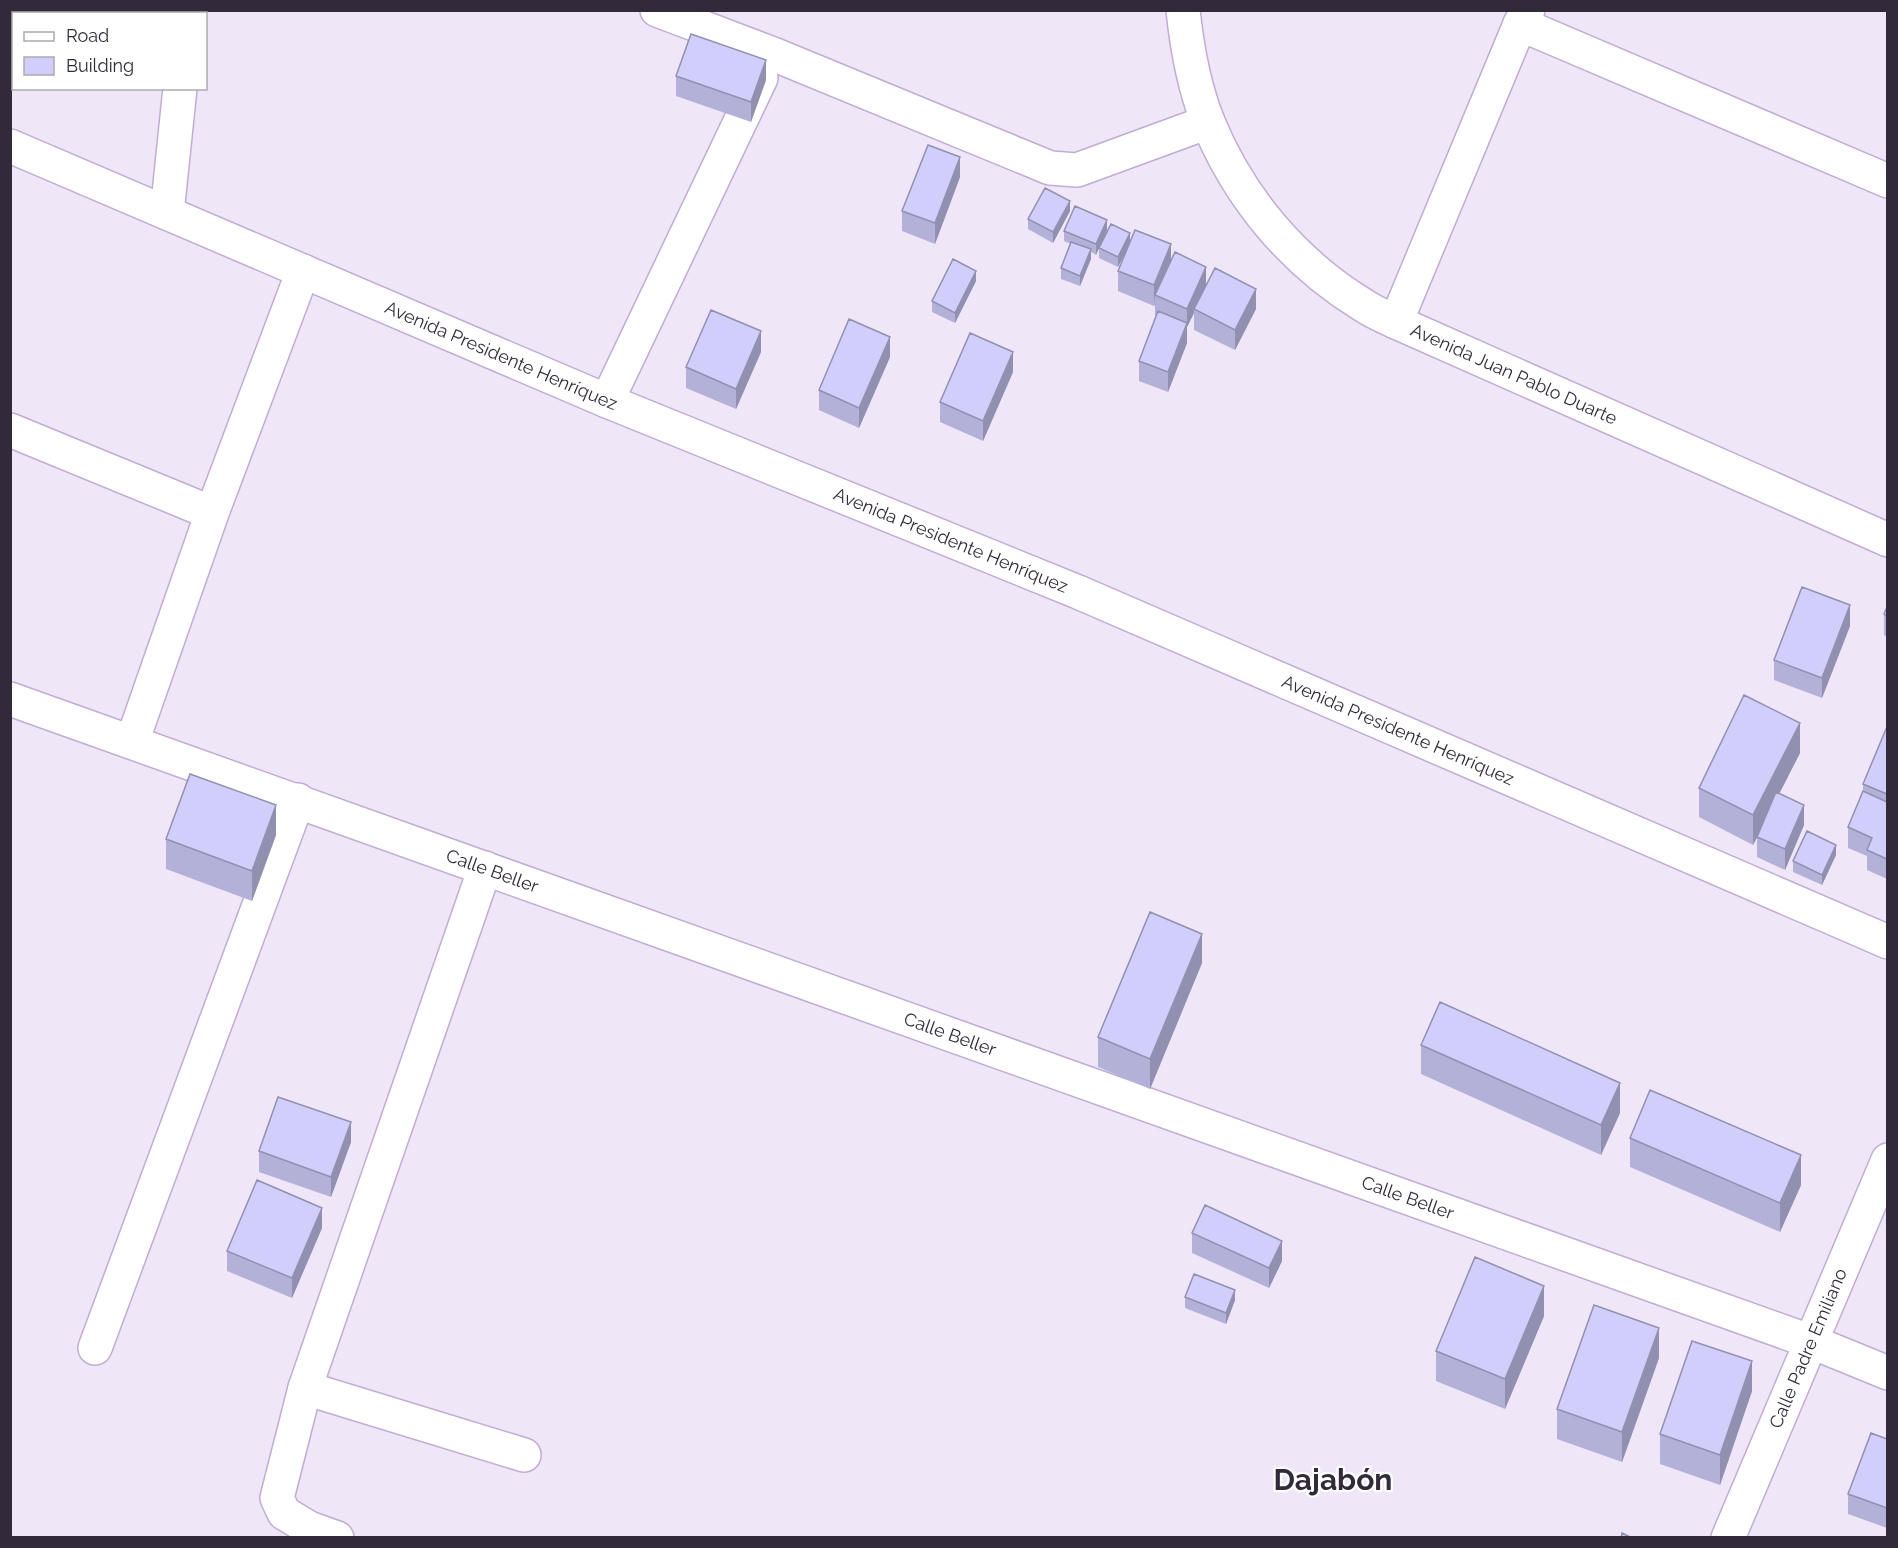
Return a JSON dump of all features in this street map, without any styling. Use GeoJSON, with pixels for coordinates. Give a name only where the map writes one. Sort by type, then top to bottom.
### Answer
{"type":"FeatureCollection","features":[{"type":"Feature","properties":{"kind":"street"},"geometry":{"type":"LineString","coordinates":[[657,10],[773,54],[1050,168],[1077,170],[1208,122]]}},
{"type":"Feature","properties":{"kind":"street","name":"Avenida Juan Pablo Duarte"},"geometry":{"type":"LineString","coordinates":[[1183,10],[1187,44],[1208,122],[1231,170],[1250,200],[1286,245],[1325,278],[1364,306],[1396,322],[1887,540]]}},
{"type":"Feature","properties":{"kind":"street"},"geometry":{"type":"LineString","coordinates":[[1396,322],[1524,17],[1887,181]]}},
{"type":"Feature","properties":{"kind":"street"},"geometry":{"type":"LineString","coordinates":[[607,401],[773,54]]}},
{"type":"Feature","properties":{"kind":"street"},"geometry":{"type":"LineString","coordinates":[[167,213],[180,90]]}},
{"type":"Feature","properties":{"kind":"street","name":"Avenida Presidente Henríquez"},"geometry":{"type":"LineString","coordinates":[[10,147],[607,401],[1078,592],[1887,942]]}},
{"type":"Feature","properties":{"kind":"street"},"geometry":{"type":"LineString","coordinates":[[132,742],[212,513],[303,271]]}},
{"type":"Feature","properties":{"kind":"street"},"geometry":{"type":"LineString","coordinates":[[10,430],[212,513]]}},
{"type":"Feature","properties":{"kind":"street","name":"Calle Beller"},"geometry":{"type":"LineString","coordinates":[[12,707],[132,742],[298,800],[1812,1342],[1887,1373]]}},
{"type":"Feature","properties":{"kind":"street"},"geometry":{"type":"LineString","coordinates":[[95,1348],[298,800]]}},
{"type":"Feature","properties":{"kind":"street"},"geometry":{"type":"LineString","coordinates":[[337,1538],[309,1528],[284,1513],[277,1498],[305,1388],[485,868]]}},
{"type":"Feature","properties":{"kind":"street","name":"Calle Padre Emiliano"},"geometry":{"type":"LineString","coordinates":[[1728,1538],[1887,1160]]}},
{"type":"Feature","properties":{"kind":"street"},"geometry":{"type":"LineString","coordinates":[[305,1388],[524,1455]]}},
{"type":"Feature","properties":{"kind":"building"},"geometry":{"type":"Polygon","coordinates":[[[691,34],[766,60],[751,102],[676,76],[691,34]]]}},
{"type":"Feature","properties":{"kind":"building"},"geometry":{"type":"Polygon","coordinates":[[[928,145],[960,157],[935,223],[902,211],[928,145]]]}},
{"type":"Feature","properties":{"kind":"building"},"geometry":{"type":"Polygon","coordinates":[[[1045,188],[1070,201],[1053,232],[1028,219],[1045,188]]]}},
{"type":"Feature","properties":{"kind":"building"},"geometry":{"type":"Polygon","coordinates":[[[1075,206],[1107,220],[1096,244],[1064,231],[1075,206]]]}},
{"type":"Feature","properties":{"kind":"building"},"geometry":{"type":"Polygon","coordinates":[[[1111,224],[1130,233],[1118,257],[1099,248],[1111,224]]]}},
{"type":"Feature","properties":{"kind":"building"},"geometry":{"type":"Polygon","coordinates":[[[1135,230],[1171,244],[1154,285],[1118,271],[1135,230]]]}},
{"type":"Feature","properties":{"kind":"building"},"geometry":{"type":"Polygon","coordinates":[[[1071,242],[1091,249],[1080,276],[1061,268],[1071,242]]]}},
{"type":"Feature","properties":{"kind":"building"},"geometry":{"type":"Polygon","coordinates":[[[1175,252],[1206,267],[1187,309],[1155,295],[1175,252]]]}},
{"type":"Feature","properties":{"kind":"building"},"geometry":{"type":"Polygon","coordinates":[[[953,259],[976,271],[955,313],[932,301],[953,259]]]}},
{"type":"Feature","properties":{"kind":"building"},"geometry":{"type":"Polygon","coordinates":[[[1215,268],[1256,289],[1235,330],[1194,309],[1215,268]]]}},
{"type":"Feature","properties":{"kind":"building"},"geometry":{"type":"Polygon","coordinates":[[[711,310],[761,331],[736,389],[686,367],[711,310]]]}},
{"type":"Feature","properties":{"kind":"building"},"geometry":{"type":"Polygon","coordinates":[[[1158,311],[1187,323],[1168,372],[1139,361],[1158,311]]]}},
{"type":"Feature","properties":{"kind":"building"},"geometry":{"type":"Polygon","coordinates":[[[849,319],[890,337],[859,408],[819,390],[849,319]]]}},
{"type":"Feature","properties":{"kind":"building"},"geometry":{"type":"Polygon","coordinates":[[[970,333],[1013,352],[983,421],[940,402],[970,333]]]}},
{"type":"Feature","properties":{"kind":"building"},"geometry":{"type":"Polygon","coordinates":[[[1802,587],[1850,605],[1822,678],[1774,660],[1802,587]]]}},
{"type":"Feature","properties":{"kind":"building"},"geometry":{"type":"Polygon","coordinates":[[[1744,695],[1800,723],[1753,815],[1699,788],[1744,695]]]}},
{"type":"Feature","properties":{"kind":"building"},"geometry":{"type":"Polygon","coordinates":[[[1887,729],[1887,794],[1863,784],[1887,729]]]}},
{"type":"Feature","properties":{"kind":"building"},"geometry":{"type":"Polygon","coordinates":[[[190,774],[276,805],[252,871],[166,839],[190,774]]]}},
{"type":"Feature","properties":{"kind":"building"},"geometry":{"type":"Polygon","coordinates":[[[1863,791],[1887,802],[1887,859],[1867,850],[1872,838],[1848,827],[1863,791]]]}},
{"type":"Feature","properties":{"kind":"building"},"geometry":{"type":"Polygon","coordinates":[[[1776,792],[1804,805],[1785,849],[1757,837],[1776,792]]]}},
{"type":"Feature","properties":{"kind":"building"},"geometry":{"type":"Polygon","coordinates":[[[1807,831],[1836,845],[1822,875],[1793,861],[1807,831]]]}},
{"type":"Feature","properties":{"kind":"building"},"geometry":{"type":"Polygon","coordinates":[[[1150,912],[1202,934],[1150,1059],[1098,1037],[1150,912]]]}},
{"type":"Feature","properties":{"kind":"building"},"geometry":{"type":"Polygon","coordinates":[[[1440,1002],[1620,1083],[1601,1125],[1421,1045],[1440,1002]]]}},
{"type":"Feature","properties":{"kind":"building"},"geometry":{"type":"Polygon","coordinates":[[[1650,1090],[1801,1155],[1780,1203],[1630,1138],[1650,1090]]]}},
{"type":"Feature","properties":{"kind":"building"},"geometry":{"type":"Polygon","coordinates":[[[278,1097],[351,1122],[331,1177],[259,1151],[278,1097]]]}},
{"type":"Feature","properties":{"kind":"building"},"geometry":{"type":"Polygon","coordinates":[[[257,1180],[322,1208],[292,1278],[227,1251],[257,1180]]]}},
{"type":"Feature","properties":{"kind":"building"},"geometry":{"type":"Polygon","coordinates":[[[1205,1205],[1282,1241],[1269,1268],[1192,1233],[1205,1205]]]}},
{"type":"Feature","properties":{"kind":"building"},"geometry":{"type":"Polygon","coordinates":[[[1475,1257],[1544,1286],[1505,1379],[1436,1351],[1475,1257]]]}},
{"type":"Feature","properties":{"kind":"building"},"geometry":{"type":"Polygon","coordinates":[[[1194,1274],[1235,1290],[1226,1313],[1185,1297],[1194,1274]]]}},
{"type":"Feature","properties":{"kind":"building"},"geometry":{"type":"Polygon","coordinates":[[[1594,1305],[1659,1328],[1622,1432],[1557,1409],[1594,1305]]]}},
{"type":"Feature","properties":{"kind":"building"},"geometry":{"type":"Polygon","coordinates":[[[1692,1341],[1752,1361],[1720,1455],[1660,1434],[1692,1341]]]}},
{"type":"Feature","properties":{"kind":"building"},"geometry":{"type":"Polygon","coordinates":[[[1871,1433],[1887,1439],[1887,1508],[1848,1494],[1871,1433]]]}},
{"type":"Feature","properties":{"kind":"building"},"geometry":{"type":"Polygon","coordinates":[[[1622,1533],[1632,1538],[1621,1538],[1622,1533]]]}},
{"type":"Feature","properties":{"kind":"district","name":"Dajabón"},"geometry":{"type":"Point","coordinates":[1333,1480]}}]}
